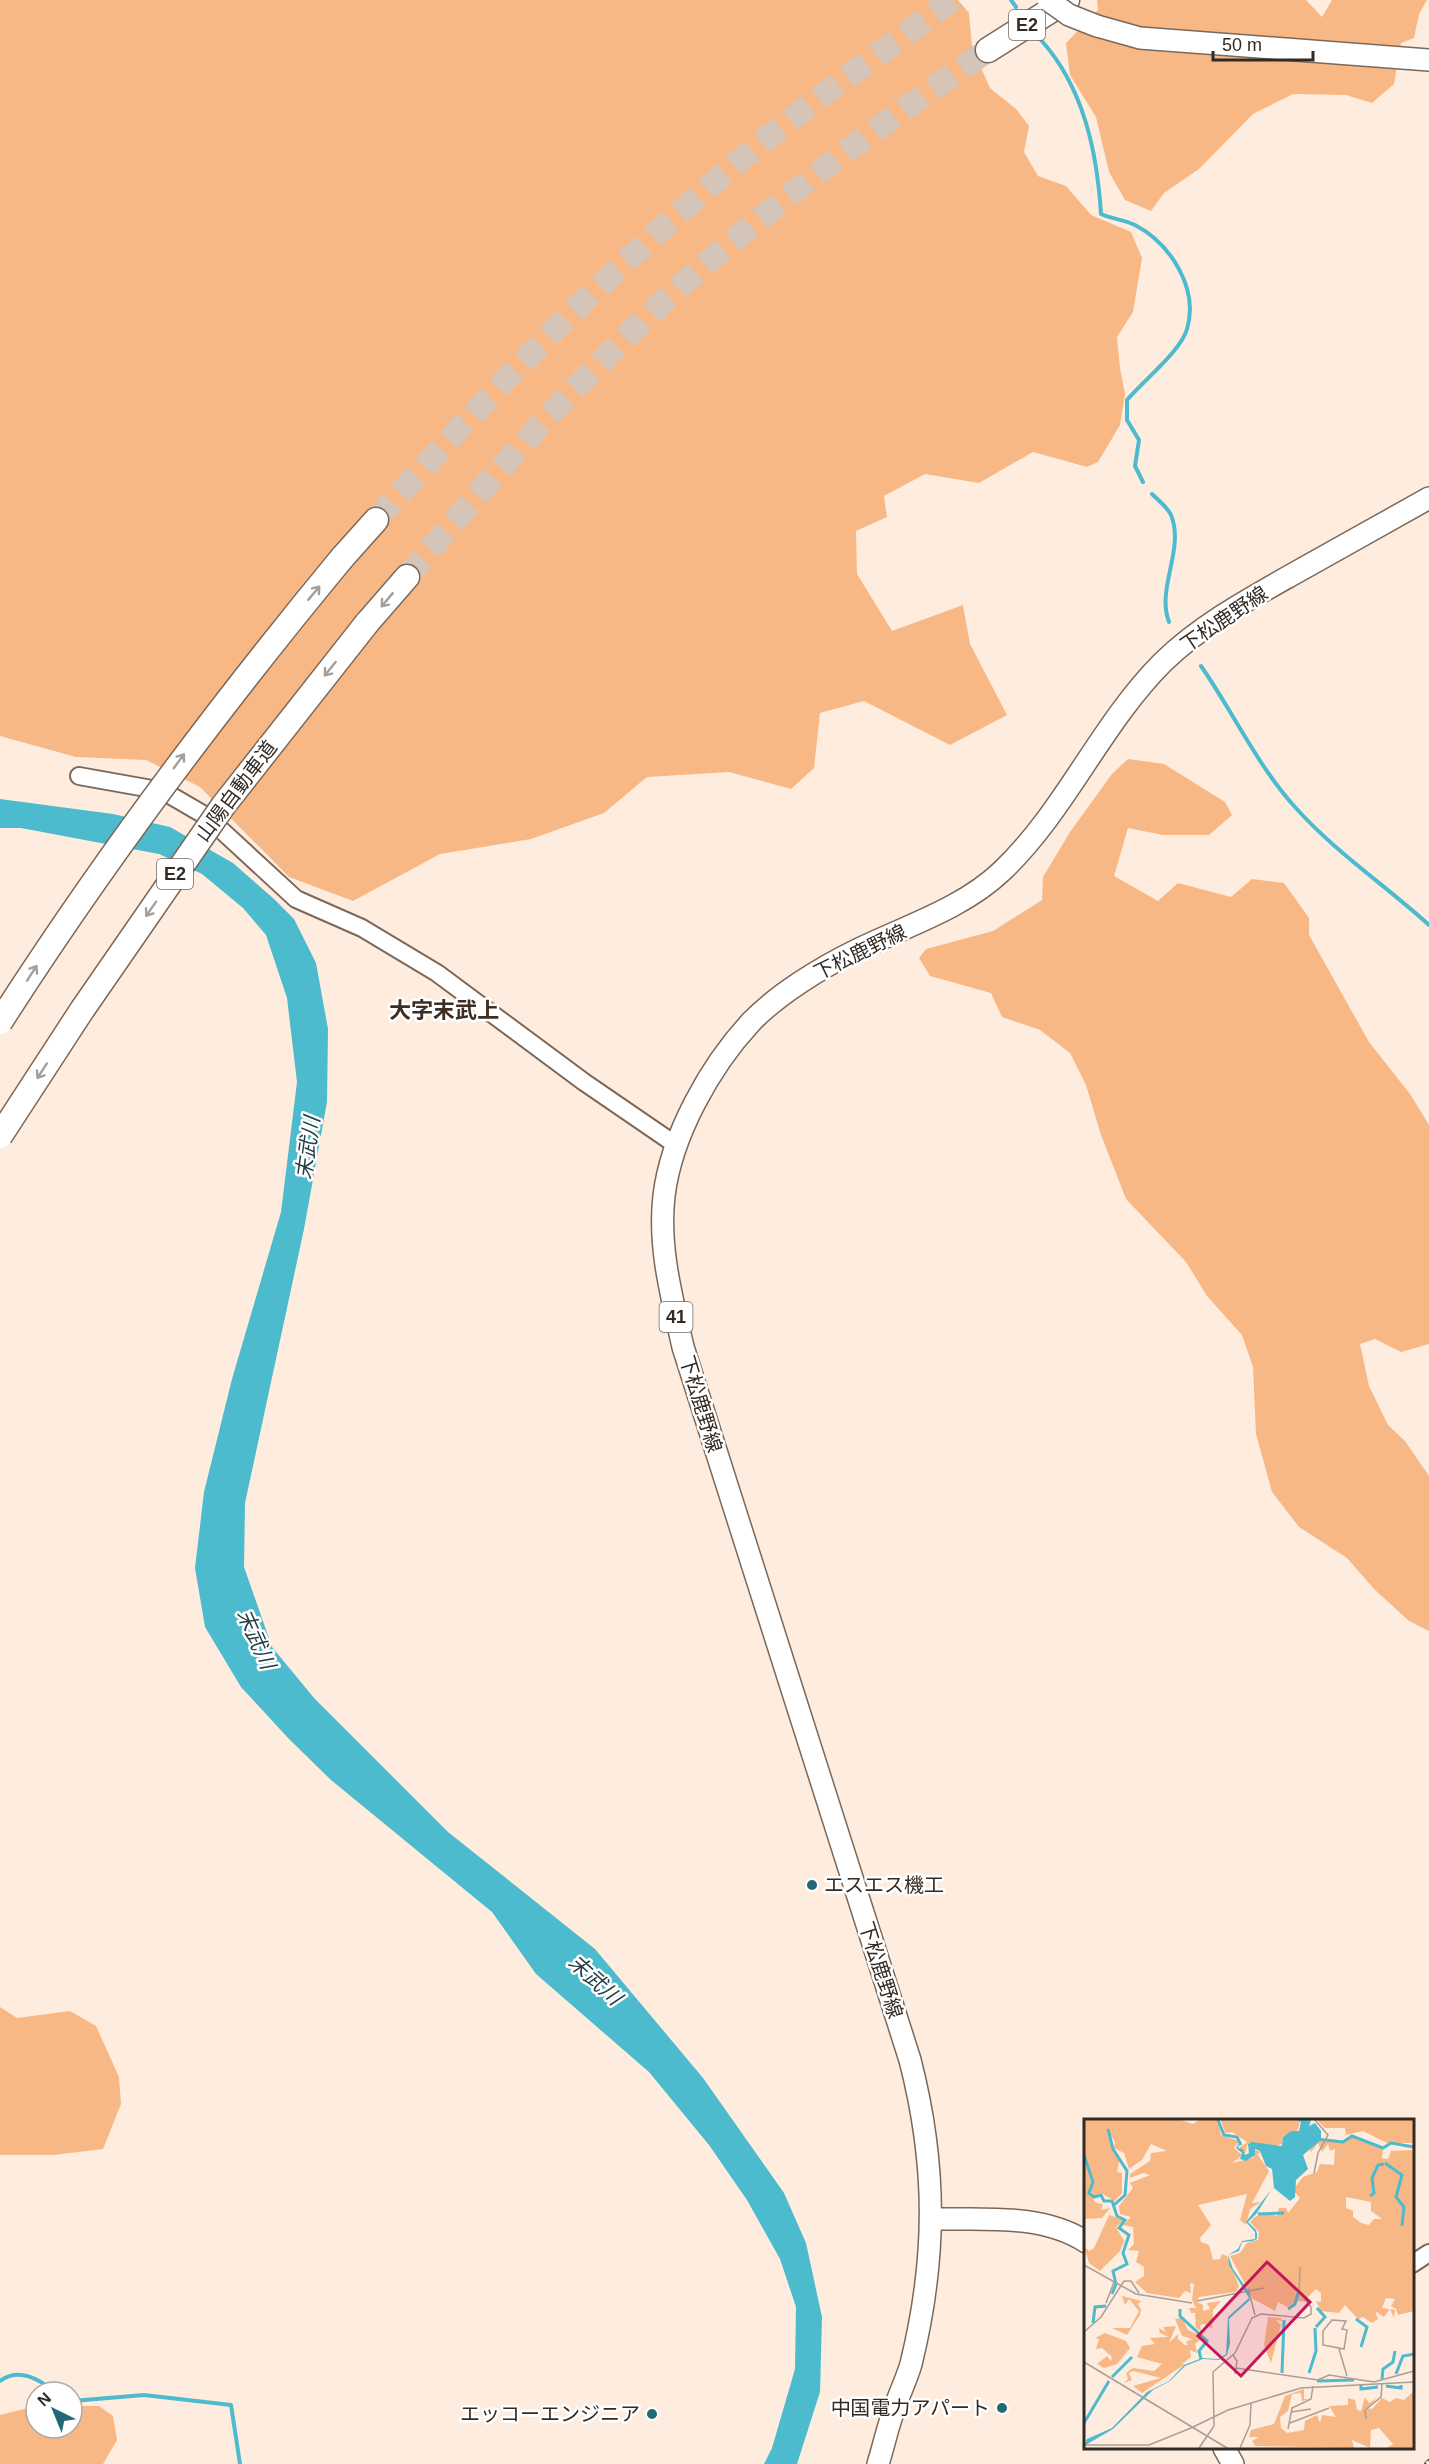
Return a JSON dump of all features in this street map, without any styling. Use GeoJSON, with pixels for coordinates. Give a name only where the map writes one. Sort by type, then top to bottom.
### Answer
{"type":"FeatureCollection","features":[{"type":"Feature","properties":{"kind":"highway","name":"E2"},"geometry":{"type":"LineString","coordinates":[[988,50],[1067,0]]}},
{"type":"Feature","properties":{"kind":"highway"},"geometry":{"type":"LineString","coordinates":[[0,1022],[106,862],[184,754],[342,558],[376,520]]}},
{"type":"Feature","properties":{"kind":"highway","name":"山陽自動車道"},"geometry":{"type":"LineString","coordinates":[[0,1136],[82,1010],[224,806],[367,623],[407,577]]}},
{"type":"Feature","properties":{"kind":"main road"},"geometry":{"type":"LineString","coordinates":[[1048,0],[1070,15],[1097,26],[1140,38],[1429,60]]}},
{"type":"Feature","properties":{"kind":"main road","name":"下松鹿野線"},"geometry":{"type":"LineString","coordinates":[[878,2464],[910,2366],[922,2313],[932,2218],[932,2191],[925,2133],[910,2060],[683,1347],[669,1287],[664,1249],[664,1195],[676,1145],[695,1104],[724,1055],[753,1021],[808,977],[856,950],[927,919],[966,898],[999,874],[1031,842],[1110,725],[1163,662],[1204,629],[1245,602],[1429,498]]}},
{"type":"Feature","properties":{"kind":"main road"},"geometry":{"type":"LineString","coordinates":[[932,2218],[1026,2222],[1054,2227],[1084,2241]]}},
{"type":"Feature","properties":{"kind":"main road"},"geometry":{"type":"LineString","coordinates":[[1225,2449],[1233,2464]]}},
{"type":"Feature","properties":{"kind":"street"},"geometry":{"type":"LineString","coordinates":[[79,776],[163,791],[206,816],[296,898],[362,928],[437,973],[575,1076],[676,1145]]}},
{"type":"Feature","properties":{"kind":"street"},"geometry":{"type":"LineString","coordinates":[[1414,2263],[1429,2253]]}},
{"type":"Feature","properties":{"kind":"shaded area"},"geometry":{"type":"Polygon","coordinates":[[[0,0],[958,0],[969,13],[972,47],[990,88],[1016,109],[1029,126],[1024,152],[1038,176],[1066,186],[1091,215],[1131,232],[1142,258],[1133,312],[1117,337],[1125,394],[1120,425],[1098,462],[1087,467],[1033,452],[979,483],[925,474],[884,496],[887,517],[856,531],[857,574],[892,631],[963,605],[970,644],[1007,715],[950,745],[864,701],[820,713],[814,768],[791,789],[729,772],[647,777],[604,813],[531,839],[440,854],[353,901],[289,877],[200,787],[146,760],[76,757],[0,736],[0,0]]]}},
{"type":"Feature","properties":{"kind":"shaded area"},"geometry":{"type":"Polygon","coordinates":[[[1097,0],[1306,0],[1322,17],[1332,0],[1427,0],[1419,14],[1414,38],[1401,43],[1394,84],[1372,103],[1346,95],[1293,94],[1253,114],[1199,169],[1164,193],[1151,211],[1125,200],[1109,172],[1096,117],[1070,75],[1066,43],[1098,10],[1097,0]]]}},
{"type":"Feature","properties":{"kind":"shaded area"},"geometry":{"type":"Polygon","coordinates":[[[1128,759],[1164,764],[1225,802],[1232,815],[1209,835],[1163,835],[1128,828],[1114,876],[1158,901],[1178,883],[1231,897],[1252,879],[1284,883],[1309,918],[1309,935],[1369,1042],[1410,1094],[1429,1125],[1429,1344],[1401,1352],[1375,1339],[1360,1344],[1369,1386],[1388,1425],[1405,1441],[1429,1476],[1429,1631],[1409,1621],[1374,1589],[1347,1558],[1299,1527],[1272,1492],[1256,1434],[1253,1367],[1242,1335],[1207,1296],[1186,1262],[1126,1199],[1101,1135],[1086,1085],[1070,1053],[1040,1030],[1002,1017],[991,993],[930,976],[919,958],[926,949],[993,931],[1042,900],[1043,877],[1070,832],[1112,774],[1128,759]]]}},
{"type":"Feature","properties":{"kind":"shaded area"},"geometry":{"type":"Polygon","coordinates":[[[0,2007],[17,2018],[70,2011],[96,2026],[119,2077],[121,2104],[103,2149],[54,2155],[0,2155],[0,2007]]]}},
{"type":"Feature","properties":{"kind":"shaded area"},"geometry":{"type":"Polygon","coordinates":[[[84,2406],[99,2406],[113,2416],[117,2440],[103,2464],[0,2464],[0,2415],[24,2409],[24,2440],[84,2440],[84,2406]]]}},
{"type":"Feature","properties":{"kind":"water","name":"末武川"},"geometry":{"type":"Polygon","coordinates":[[[0,799],[113,814],[170,827],[233,863],[274,899],[294,919],[316,963],[328,1029],[327,1102],[304,1229],[245,1503],[244,1567],[272,1647],[314,1698],[448,1832],[595,1949],[703,2078],[784,2193],[806,2243],[822,2317],[820,2392],[797,2464],[764,2464],[772,2448],[795,2369],[796,2307],[780,2259],[747,2200],[709,2145],[649,2072],[536,1974],[492,1912],[331,1780],[288,1738],[241,1687],[205,1627],[195,1568],[204,1492],[232,1379],[281,1212],[297,1082],[287,998],[266,935],[243,908],[202,874],[159,854],[21,828],[0,828],[0,799]]]}},
{"type":"Feature","properties":{"kind":"waterway"},"geometry":{"type":"LineString","coordinates":[[1011,0],[1016,7]]}},
{"type":"Feature","properties":{"kind":"waterway"},"geometry":{"type":"LineString","coordinates":[[1041,40],[1068,79],[1086,122],[1096,167],[1101,214],[1135,225],[1160,244],[1179,269],[1189,299],[1190,314],[1183,338],[1170,356],[1127,400],[1127,420],[1139,440],[1135,466],[1143,482]]}},
{"type":"Feature","properties":{"kind":"waterway"},"geometry":{"type":"LineString","coordinates":[[1152,494],[1170,512],[1174,528],[1175,541],[1166,596],[1169,622]]}},
{"type":"Feature","properties":{"kind":"waterway"},"geometry":{"type":"LineString","coordinates":[[1201,666],[1257,756],[1295,807],[1343,854],[1429,925]]}},
{"type":"Feature","properties":{"kind":"waterway"},"geometry":{"type":"LineString","coordinates":[[0,2381],[14,2375],[29,2376],[38,2380]]}},
{"type":"Feature","properties":{"kind":"waterway"},"geometry":{"type":"LineString","coordinates":[[84,2400],[144,2395],[231,2405],[240,2464]]}},
{"type":"Feature","properties":{"kind":"tunnel"},"geometry":{"type":"LineString","coordinates":[[376,520],[506,380],[642,246],[764,141],[952,0]]}},
{"type":"Feature","properties":{"kind":"tunnel"},"geometry":{"type":"LineString","coordinates":[[407,577],[539,426],[609,354],[681,286],[831,163],[988,50]]}},
{"type":"Feature","properties":{"kind":"place","name":"エスエス機工"},"geometry":{"type":"Point","coordinates":[812,1885]}},
{"type":"Feature","properties":{"kind":"place","name":"中国電力アパート"},"geometry":{"type":"Point","coordinates":[1002,2408]}},
{"type":"Feature","properties":{"kind":"place","name":"エッコーエンジニア"},"geometry":{"type":"Point","coordinates":[652,2414]}},
{"type":"Feature","properties":{"kind":"district","name":"大字末武上"},"geometry":{"type":"Point","coordinates":[444,1010]}}]}
